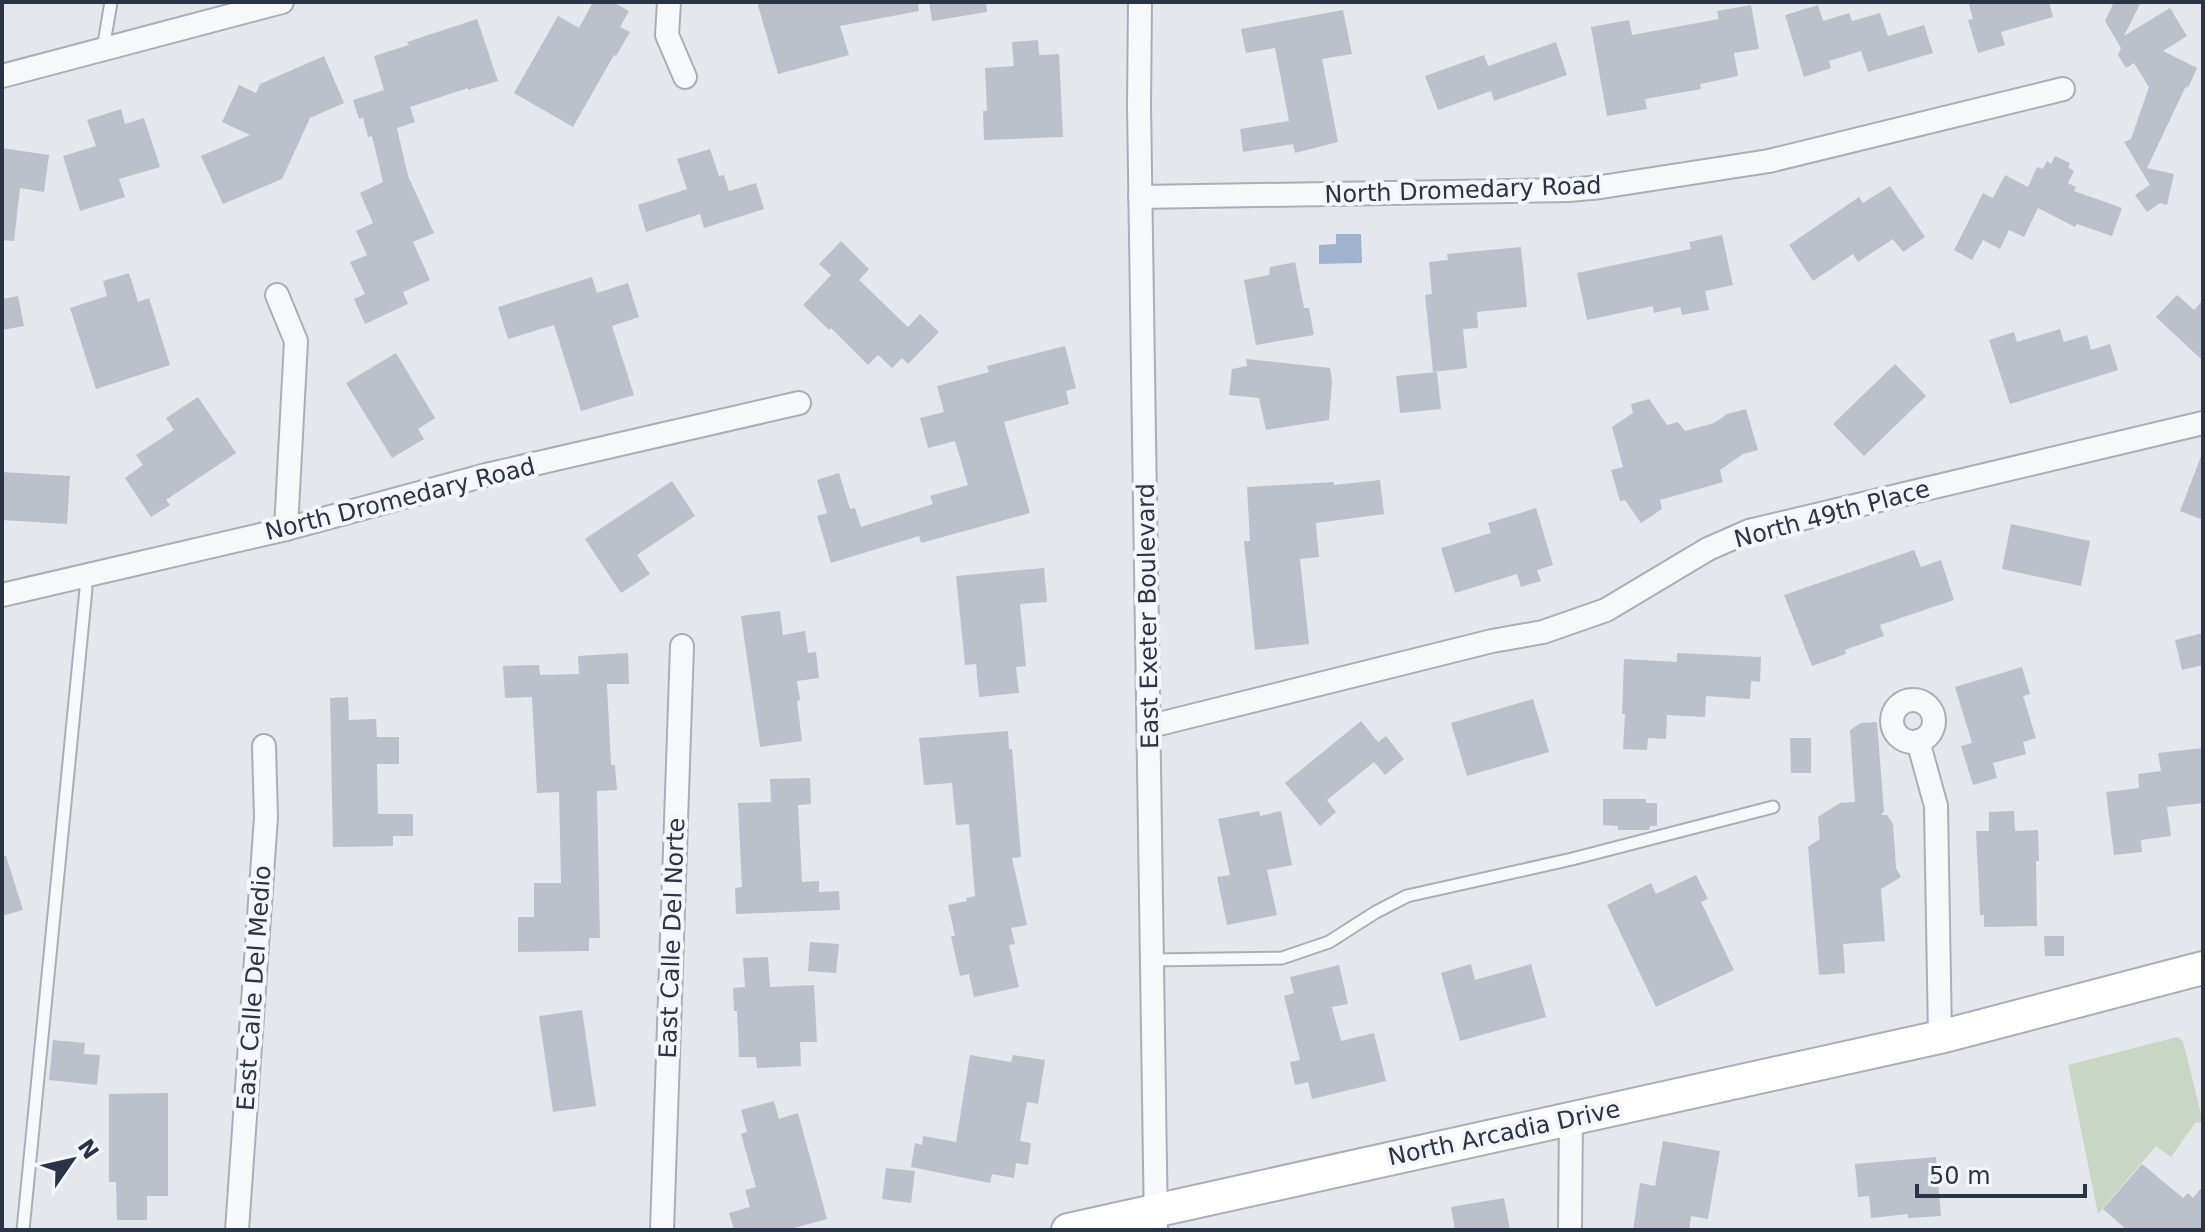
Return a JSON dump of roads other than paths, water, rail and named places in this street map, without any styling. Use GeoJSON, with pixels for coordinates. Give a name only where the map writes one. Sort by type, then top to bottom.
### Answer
{"type":"FeatureCollection","features":[{"type":"Feature","properties":{"kind":"street"},"geometry":{"type":"LineString","coordinates":[[2,76],[282,2]]}},
{"type":"Feature","properties":{"kind":"street"},"geometry":{"type":"LineString","coordinates":[[669,2],[667,35],[685,77]]}},
{"type":"Feature","properties":{"kind":"street","name":"East Exeter Boulevard"},"geometry":{"type":"LineString","coordinates":[[1140,2],[1140,197],[1151,726],[1156,1220]]}},
{"type":"Feature","properties":{"kind":"street","name":"North Dromedary Road"},"geometry":{"type":"LineString","coordinates":[[1140,197],[1601,187],[1769,161],[2063,89]]}},
{"type":"Feature","properties":{"kind":"street"},"geometry":{"type":"LineString","coordinates":[[277,295],[296,341],[286,529]]}},
{"type":"Feature","properties":{"kind":"street","name":"North Dromedary Road"},"geometry":{"type":"LineString","coordinates":[[2,595],[286,529],[486,475],[799,403]]}},
{"type":"Feature","properties":{"kind":"street","name":"North 49th Place"},"geometry":{"type":"LineString","coordinates":[[1151,726],[1492,641],[1543,632],[1606,610],[1708,549],[1749,531],[2203,423]]}},
{"type":"Feature","properties":{"kind":"street","name":"East Calle Del Norte"},"geometry":{"type":"LineString","coordinates":[[662,1230],[682,646]]}},
{"type":"Feature","properties":{"kind":"street"},"geometry":{"type":"LineString","coordinates":[[1918,741],[1936,806],[1940,1037]]}},
{"type":"Feature","properties":{"kind":"street","name":"East Calle Del Medio"},"geometry":{"type":"LineString","coordinates":[[237,1230],[266,817],[264,746]]}},
{"type":"Feature","properties":{"kind":"street","name":"North Arcadia Drive"},"geometry":{"type":"LineString","coordinates":[[1068,1230],[1156,1220],[1571,1118],[1940,1037],[2203,968]]}},
{"type":"Feature","properties":{"kind":"street"},"geometry":{"type":"LineString","coordinates":[[1570,1230],[1571,1118]]}},
{"type":"Feature","properties":{"kind":"lane"},"geometry":{"type":"LineString","coordinates":[[103,49],[111,2]]}},
{"type":"Feature","properties":{"kind":"lane"},"geometry":{"type":"LineString","coordinates":[[23,1230],[86,589],[84,575]]}},
{"type":"Feature","properties":{"kind":"lane"},"geometry":{"type":"LineString","coordinates":[[1151,960],[1282,958],[1329,942],[1407,896],[1572,859],[1773,807]]}},
{"type":"Feature","properties":{"kind":"water"},"geometry":{"type":"Polygon","coordinates":[[[1336,234],[1361,234],[1362,263],[1319,264],[1319,245],[1336,244],[1336,234]]]}}]}
